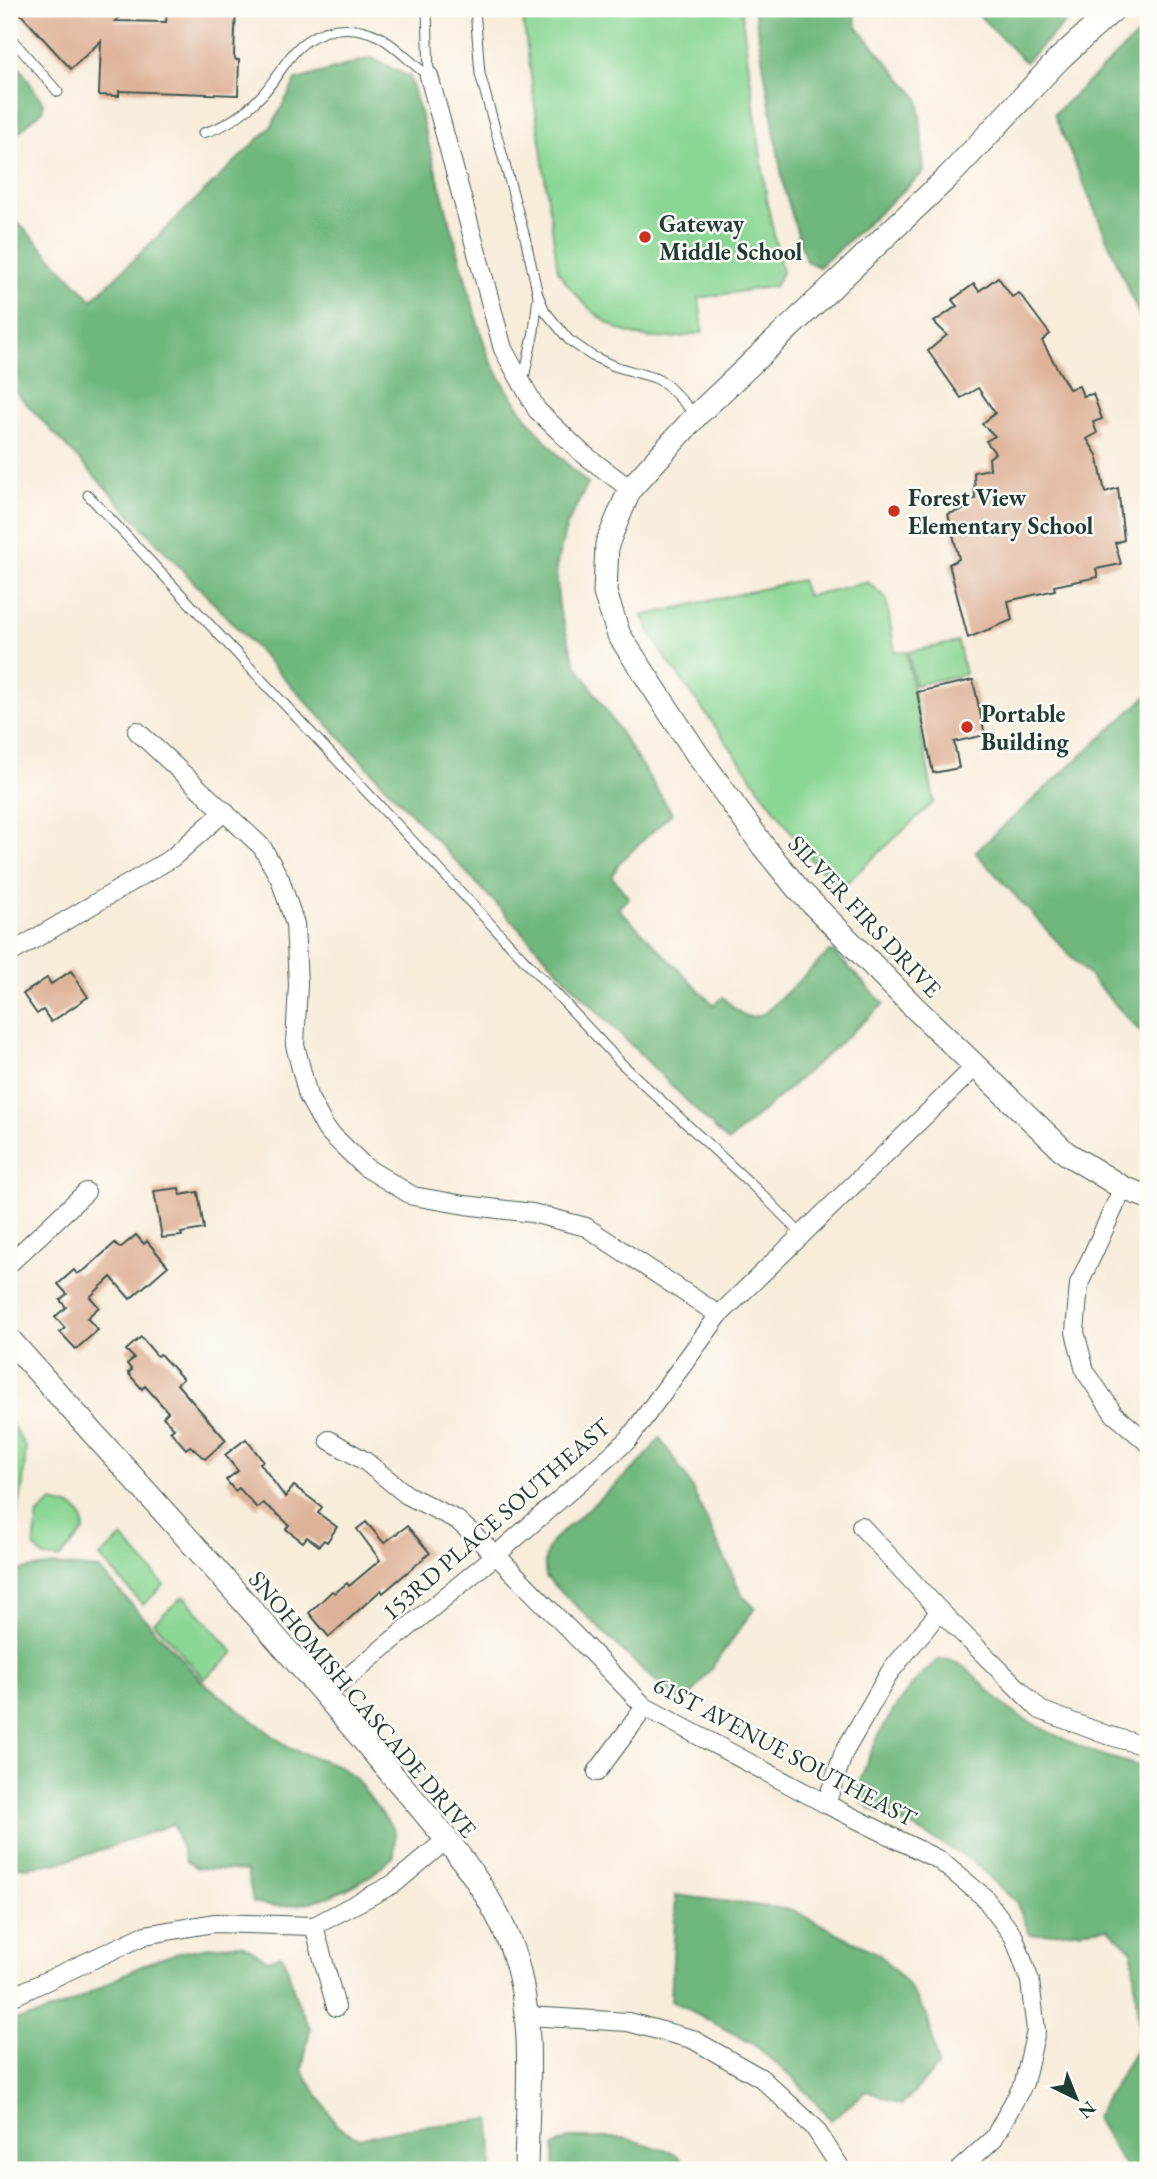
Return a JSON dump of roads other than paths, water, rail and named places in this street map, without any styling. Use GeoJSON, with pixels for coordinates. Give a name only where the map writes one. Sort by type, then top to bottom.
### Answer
{"type":"FeatureCollection","features":[{"type":"Feature","properties":{"kind":"street","name":"SILVER FIRS DRIVE"},"geometry":{"type":"LineString","coordinates":[[1114,9],[1060,58],[950,175],[697,415],[630,489],[607,544],[605,593],[619,635],[711,774],[798,889],[1066,1153],[1123,1188],[1148,1197]]}},
{"type":"Feature","properties":{"kind":"street"},"geometry":{"type":"LineString","coordinates":[[429,76],[503,349],[537,410],[582,453],[630,489]]}},
{"type":"Feature","properties":{"kind":"street"},"geometry":{"type":"LineString","coordinates":[[137,731],[262,847],[280,879],[295,924],[298,984],[295,1045],[308,1096],[326,1129],[365,1167],[413,1196],[532,1213],[586,1227],[719,1315]]}},
{"type":"Feature","properties":{"kind":"street"},"geometry":{"type":"LineString","coordinates":[[9,954],[172,858],[225,811]]}},
{"type":"Feature","properties":{"kind":"street","name":"153RD PLACE SOUTHEAST"},"geometry":{"type":"LineString","coordinates":[[326,1695],[496,1555],[628,1440],[719,1315],[975,1066]]}},
{"type":"Feature","properties":{"kind":"street"},"geometry":{"type":"LineString","coordinates":[[1123,1188],[1079,1284],[1075,1332],[1085,1371],[1114,1413],[1148,1443]]}},
{"type":"Feature","properties":{"kind":"street"},"geometry":{"type":"LineString","coordinates":[[9,1264],[86,1192]]}},
{"type":"Feature","properties":{"kind":"street","name":"SNOHOMISH CASCADE DRIVE"},"geometry":{"type":"LineString","coordinates":[[9,1339],[326,1695],[446,1840],[498,1913],[515,1955],[528,2016],[526,2170]]}},
{"type":"Feature","properties":{"kind":"street","name":"61ST AVENUE SOUTHEAST"},"geometry":{"type":"LineString","coordinates":[[329,1440],[366,1461],[407,1495],[457,1520],[496,1555],[645,1707],[826,1804],[939,1860],[984,1897],[1014,1937],[1030,1982],[1036,2031],[1024,2083],[994,2138],[959,2170]]}},
{"type":"Feature","properties":{"kind":"street"},"geometry":{"type":"LineString","coordinates":[[861,1526],[940,1611],[1040,1710],[1148,1747]]}},
{"type":"Feature","properties":{"kind":"street"},"geometry":{"type":"LineString","coordinates":[[826,1804],[844,1752],[890,1672],[940,1611]]}},
{"type":"Feature","properties":{"kind":"street"},"geometry":{"type":"LineString","coordinates":[[597,1772],[645,1707]]}},
{"type":"Feature","properties":{"kind":"street"},"geometry":{"type":"LineString","coordinates":[[9,1996],[145,1935],[214,1923],[314,1926],[395,1883],[446,1840]]}},
{"type":"Feature","properties":{"kind":"street"},"geometry":{"type":"LineString","coordinates":[[314,1926],[336,2007]]}},
{"type":"Feature","properties":{"kind":"street"},"geometry":{"type":"LineString","coordinates":[[528,2016],[628,2022],[692,2039],[761,2078],[814,2127],[842,2170]]}},
{"type":"Feature","properties":{"kind":"lane"},"geometry":{"type":"LineString","coordinates":[[427,9],[429,76]]}},
{"type":"Feature","properties":{"kind":"lane"},"geometry":{"type":"LineString","coordinates":[[475,9],[480,74],[525,237],[538,295],[545,311],[569,340],[592,356],[666,384],[697,415]]}},
{"type":"Feature","properties":{"kind":"lane"},"geometry":{"type":"LineString","coordinates":[[203,133],[217,129],[247,109],[298,49],[315,35],[338,28],[358,28],[380,37],[429,76]]}},
{"type":"Feature","properties":{"kind":"lane"},"geometry":{"type":"LineString","coordinates":[[9,36],[58,92]]}},
{"type":"Feature","properties":{"kind":"lane"},"geometry":{"type":"LineString","coordinates":[[523,384],[538,295]]}},
{"type":"Feature","properties":{"kind":"lane"},"geometry":{"type":"LineString","coordinates":[[88,495],[622,1064],[801,1234]]}},
{"type":"Feature","properties":{"kind":"place","name":"Gateway Middle School"},"geometry":{"type":"Point","coordinates":[645,237]}},
{"type":"Feature","properties":{"kind":"place","name":"Forest View Elementary School"},"geometry":{"type":"Point","coordinates":[894,511]}},
{"type":"Feature","properties":{"kind":"place","name":"Portable Building"},"geometry":{"type":"Point","coordinates":[967,727]}}]}
